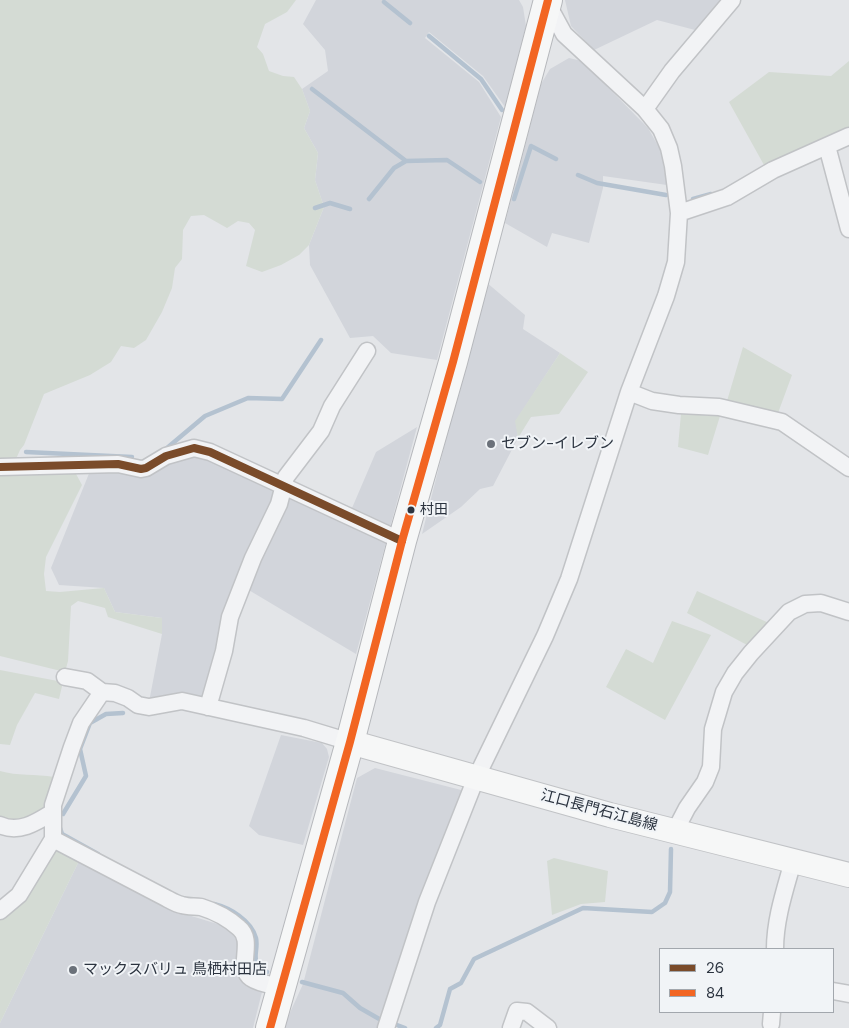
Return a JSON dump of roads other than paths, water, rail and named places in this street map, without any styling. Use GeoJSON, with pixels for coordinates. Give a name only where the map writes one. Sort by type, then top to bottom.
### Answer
{"type":"FeatureCollection","features":[{"type":"Feature","properties":{"kind":"highway"},"geometry":{"type":"LineString","coordinates":[[270,1028],[350,742],[402,541],[453,362],[546,1]]}},
{"type":"Feature","properties":{"kind":"main road","name":"江口長門石江島線"},"geometry":{"type":"LineString","coordinates":[[350,742],[476,778],[849,875]]}},
{"type":"Feature","properties":{"kind":"street"},"geometry":{"type":"LineString","coordinates":[[645,109],[672,71],[732,0]]}},
{"type":"Feature","properties":{"kind":"street"},"geometry":{"type":"LineString","coordinates":[[386,1028],[427,902],[476,778],[545,636],[564,590],[629,392],[666,296],[676,262],[679,212],[673,166],[669,148],[661,129],[645,109],[564,34],[546,1]]}},
{"type":"Feature","properties":{"kind":"street"},"geometry":{"type":"LineString","coordinates":[[679,212],[727,197],[773,170],[849,136]]}},
{"type":"Feature","properties":{"kind":"street"},"geometry":{"type":"LineString","coordinates":[[827,146],[849,229]]}},
{"type":"Feature","properties":{"kind":"street"},"geometry":{"type":"LineString","coordinates":[[208,707],[224,651],[230,616],[252,558],[279,504],[286,477],[321,431],[332,406],[366,351]]}},
{"type":"Feature","properties":{"kind":"street"},"geometry":{"type":"LineString","coordinates":[[629,392],[652,401],[679,405],[719,407],[782,422],[849,468]]}},
{"type":"Feature","properties":{"kind":"street"},"geometry":{"type":"LineString","coordinates":[[0,466],[118,464],[140,469],[146,468],[166,456],[194,448],[210,452],[402,541]]}},
{"type":"Feature","properties":{"kind":"street"},"geometry":{"type":"LineString","coordinates":[[675,831],[687,808],[705,782],[711,767],[713,729],[724,692],[751,653],[789,612],[805,604],[821,603],[849,612]]}},
{"type":"Feature","properties":{"kind":"street"},"geometry":{"type":"LineString","coordinates":[[64,677],[87,682],[102,692],[115,693],[128,698],[138,705],[149,708],[182,701],[304,728],[350,742]]}},
{"type":"Feature","properties":{"kind":"street"},"geometry":{"type":"LineString","coordinates":[[0,911],[19,895],[53,839],[53,805],[81,723],[102,692]]}},
{"type":"Feature","properties":{"kind":"street"},"geometry":{"type":"LineString","coordinates":[[0,825],[5,828],[21,828],[32,825],[53,812]]}},
{"type":"Feature","properties":{"kind":"street"},"geometry":{"type":"LineString","coordinates":[[53,839],[164,898],[181,905],[201,907],[217,913],[241,928],[246,938],[245,964],[247,973],[251,978],[262,983],[281,987]]}},
{"type":"Feature","properties":{"kind":"street"},"geometry":{"type":"LineString","coordinates":[[775,948],[775,935],[793,861]]}},
{"type":"Feature","properties":{"kind":"street"},"geometry":{"type":"LineString","coordinates":[[834,991],[849,994]]}},
{"type":"Feature","properties":{"kind":"street"},"geometry":{"type":"LineString","coordinates":[[512,1028],[517,1011],[527,1012],[548,1028]]}},
{"type":"Feature","properties":{"kind":"waterway"},"geometry":{"type":"LineString","coordinates":[[384,2],[410,23]]}},
{"type":"Feature","properties":{"kind":"waterway"},"geometry":{"type":"LineString","coordinates":[[429,36],[481,79],[502,110]]}},
{"type":"Feature","properties":{"kind":"waterway"},"geometry":{"type":"LineString","coordinates":[[312,89],[406,161]]}},
{"type":"Feature","properties":{"kind":"waterway"},"geometry":{"type":"LineString","coordinates":[[514,199],[531,146],[556,159]]}},
{"type":"Feature","properties":{"kind":"waterway"},"geometry":{"type":"LineString","coordinates":[[369,199],[394,168],[406,161],[447,160],[480,182]]}},
{"type":"Feature","properties":{"kind":"waterway"},"geometry":{"type":"LineString","coordinates":[[578,175],[597,183],[666,195]]}},
{"type":"Feature","properties":{"kind":"waterway"},"geometry":{"type":"LineString","coordinates":[[693,199],[711,194]]}},
{"type":"Feature","properties":{"kind":"waterway"},"geometry":{"type":"LineString","coordinates":[[315,208],[330,203],[350,209]]}},
{"type":"Feature","properties":{"kind":"waterway"},"geometry":{"type":"LineString","coordinates":[[167,448],[205,416],[248,398],[282,399],[321,340]]}},
{"type":"Feature","properties":{"kind":"waterway"},"geometry":{"type":"LineString","coordinates":[[26,452],[132,457]]}},
{"type":"Feature","properties":{"kind":"waterway"},"geometry":{"type":"LineString","coordinates":[[63,814],[86,776],[80,749],[90,723],[106,714],[123,713]]}},
{"type":"Feature","properties":{"kind":"waterway"},"geometry":{"type":"LineString","coordinates":[[60,828],[62,834],[98,854]]}},
{"type":"Feature","properties":{"kind":"waterway"},"geometry":{"type":"LineString","coordinates":[[436,1028],[440,1025],[450,989],[461,983],[474,959],[583,908],[652,912],[665,903],[670,892],[671,849]]}},
{"type":"Feature","properties":{"kind":"waterway"},"geometry":{"type":"LineString","coordinates":[[214,904],[227,908],[245,920],[250,926],[256,938],[256,960],[261,968],[267,972]]}},
{"type":"Feature","properties":{"kind":"waterway"},"geometry":{"type":"LineString","coordinates":[[302,982],[343,993],[360,1008],[381,1020]]}},
{"type":"Feature","properties":{"kind":"waterway"},"geometry":{"type":"LineString","coordinates":[[397,1025],[405,1028]]}},
{"type":"Feature","properties":{"kind":"place","name":"セブン-イレブン"},"geometry":{"type":"Point","coordinates":[491,444]}},
{"type":"Feature","properties":{"kind":"place","name":"村田"},"geometry":{"type":"Point","coordinates":[411,510]}},
{"type":"Feature","properties":{"kind":"place","name":"マックスバリュ 鳥栖村田店"},"geometry":{"type":"Point","coordinates":[73,970]}}]}
